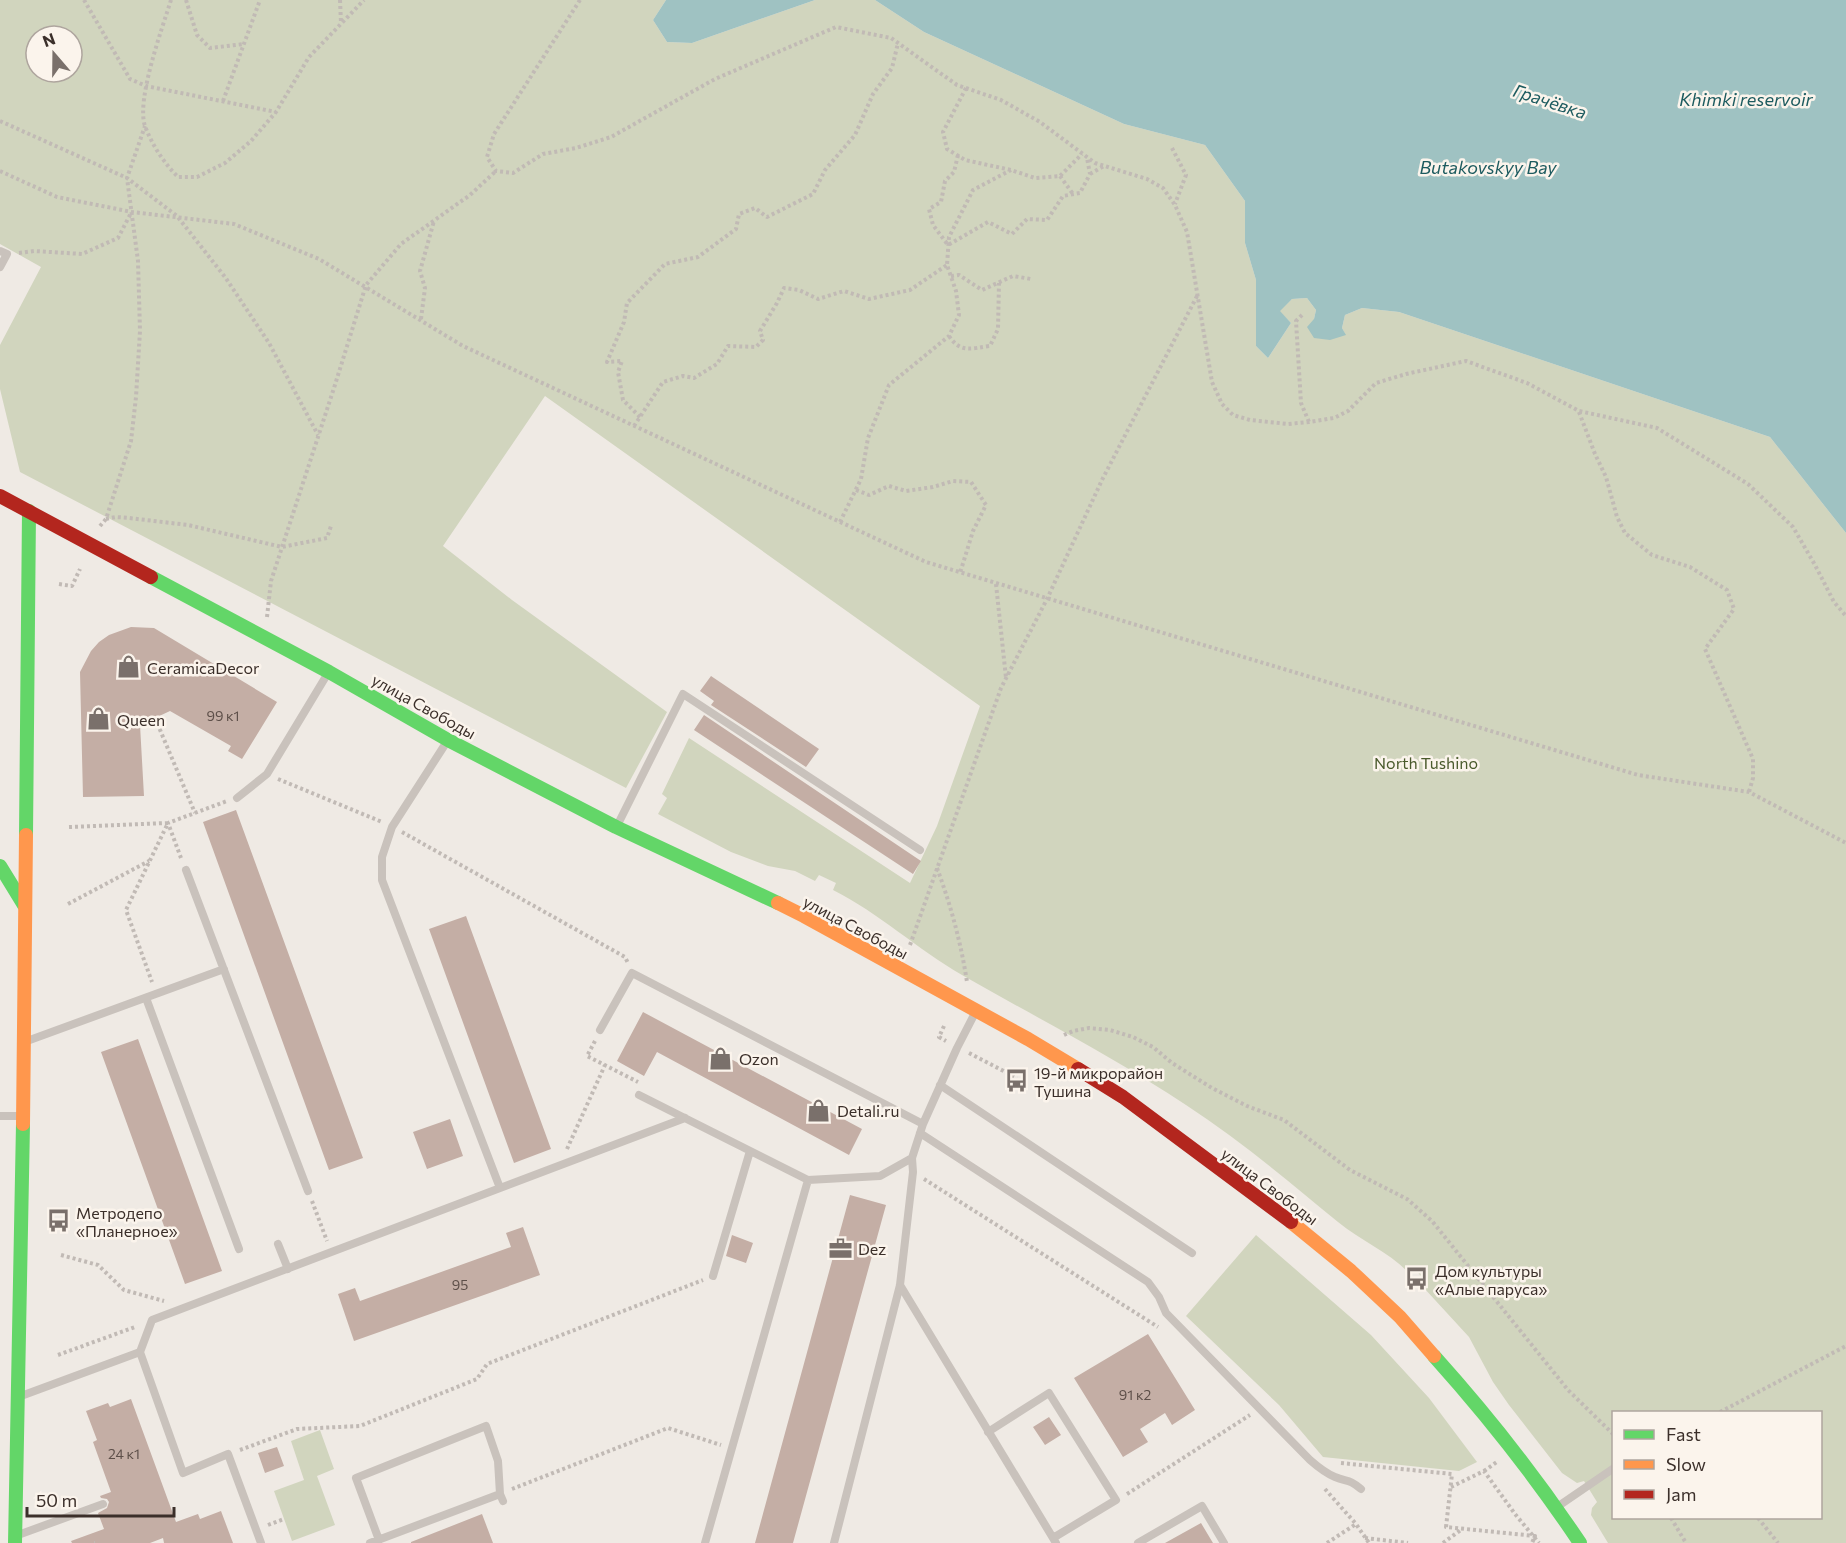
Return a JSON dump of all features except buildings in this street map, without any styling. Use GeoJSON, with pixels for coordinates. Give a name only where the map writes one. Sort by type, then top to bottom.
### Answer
{"type":"FeatureCollection","features":[{"type":"Feature","properties":{"kind":"main road","name":"улица Свободы"},"geometry":{"type":"LineString","coordinates":[[0,496],[329,672],[448,740],[616,827],[804,916],[1028,1038],[1123,1097],[1272,1206],[1351,1271],[1400,1317],[1513,1449],[1580,1543]]}},
{"type":"Feature","properties":{"kind":"main road"},"geometry":{"type":"LineString","coordinates":[[15,1540],[24,1042],[29,511]]}},
{"type":"Feature","properties":{"kind":"main road"},"geometry":{"type":"LineString","coordinates":[[0,866],[24,905]]}},
{"type":"Feature","properties":{"kind":"lane"},"geometry":{"type":"LineString","coordinates":[[0,267],[3,253]]}},
{"type":"Feature","properties":{"kind":"lane"},"geometry":{"type":"LineString","coordinates":[[237,798],[267,774],[329,672]]}},
{"type":"Feature","properties":{"kind":"lane"},"geometry":{"type":"LineString","coordinates":[[616,827],[683,694],[920,850]]}},
{"type":"Feature","properties":{"kind":"lane"},"geometry":{"type":"LineString","coordinates":[[448,740],[392,827],[382,857],[382,880],[500,1188]]}},
{"type":"Feature","properties":{"kind":"lane"},"geometry":{"type":"LineString","coordinates":[[186,870],[308,1191]]}},
{"type":"Feature","properties":{"kind":"lane"},"geometry":{"type":"LineString","coordinates":[[24,1042],[224,969]]}},
{"type":"Feature","properties":{"kind":"lane"},"geometry":{"type":"LineString","coordinates":[[600,1030],[632,972],[922,1129],[1148,1282],[1159,1297],[1166,1313],[1310,1460],[1322,1471],[1335,1477],[1351,1480],[1361,1489]]}},
{"type":"Feature","properties":{"kind":"lane"},"geometry":{"type":"LineString","coordinates":[[146,998],[239,1250]]}},
{"type":"Feature","properties":{"kind":"lane"},"geometry":{"type":"LineString","coordinates":[[834,1543],[900,1286],[913,1172],[912,1158],[940,1086],[977,1010]]}},
{"type":"Feature","properties":{"kind":"lane"},"geometry":{"type":"LineString","coordinates":[[940,1086],[1192,1253]]}},
{"type":"Feature","properties":{"kind":"lane"},"geometry":{"type":"LineString","coordinates":[[639,1095],[808,1180],[880,1176],[912,1158]]}},
{"type":"Feature","properties":{"kind":"lane"},"geometry":{"type":"LineString","coordinates":[[0,1116],[22,1116]]}},
{"type":"Feature","properties":{"kind":"lane"},"geometry":{"type":"LineString","coordinates":[[261,1543],[228,1454],[183,1473],[140,1352],[152,1320],[685,1118]]}},
{"type":"Feature","properties":{"kind":"lane"},"geometry":{"type":"LineString","coordinates":[[712,1276],[750,1151]]}},
{"type":"Feature","properties":{"kind":"lane"},"geometry":{"type":"LineString","coordinates":[[705,1543],[808,1180]]}},
{"type":"Feature","properties":{"kind":"lane"},"geometry":{"type":"LineString","coordinates":[[278,1244],[288,1269]]}},
{"type":"Feature","properties":{"kind":"lane"},"geometry":{"type":"LineString","coordinates":[[900,1286],[988,1432],[1055,1541],[1116,1500],[1049,1393],[988,1432]]}},
{"type":"Feature","properties":{"kind":"lane"},"geometry":{"type":"LineString","coordinates":[[17,1397],[140,1352]]}},
{"type":"Feature","properties":{"kind":"lane"},"geometry":{"type":"LineString","coordinates":[[486,1426],[498,1461],[501,1497],[374,1541],[356,1478],[486,1426]]}},
{"type":"Feature","properties":{"kind":"lane"},"geometry":{"type":"LineString","coordinates":[[1556,1507],[1612,1469]]}},
{"type":"Feature","properties":{"kind":"lane"},"geometry":{"type":"LineString","coordinates":[[15,1540],[103,1504]]}},
{"type":"Feature","properties":{"kind":"lane"},"geometry":{"type":"LineString","coordinates":[[1138,1543],[1202,1506],[1224,1543]]}},
{"type":"Feature","properties":{"kind":"path"},"geometry":{"type":"LineString","coordinates":[[84,0],[130,79],[146,86],[276,112]]}},
{"type":"Feature","properties":{"kind":"path"},"geometry":{"type":"LineString","coordinates":[[171,0],[146,86],[143,108],[145,126],[164,163],[178,177],[197,177],[225,163],[251,141],[276,112],[309,57],[364,0]]}},
{"type":"Feature","properties":{"kind":"path"},"geometry":{"type":"LineString","coordinates":[[223,101],[260,0]]}},
{"type":"Feature","properties":{"kind":"path"},"geometry":{"type":"LineString","coordinates":[[340,0],[341,23]]}},
{"type":"Feature","properties":{"kind":"path"},"geometry":{"type":"LineString","coordinates":[[496,171],[487,157],[494,134],[580,0]]}},
{"type":"Feature","properties":{"kind":"path"},"geometry":{"type":"LineString","coordinates":[[187,1],[197,35],[210,48],[244,44]]}},
{"type":"Feature","properties":{"kind":"path"},"geometry":{"type":"LineString","coordinates":[[265,639],[271,581],[366,285],[401,244],[470,195],[496,171],[513,173],[543,154],[576,148],[611,137],[715,79],[836,27],[891,38],[957,85],[1001,99],[1040,122],[1095,163],[1147,179],[1163,188],[1175,205],[1187,232],[1212,382],[1222,404],[1233,415],[1250,420],[1288,424],[1334,418],[1348,411],[1376,383],[1466,361],[1527,383],[1579,411],[1657,428],[1748,484],[1793,526],[1834,602],[1846,616]]}},
{"type":"Feature","properties":{"kind":"path"},"geometry":{"type":"LineString","coordinates":[[640,417],[623,400],[618,372],[622,361],[607,362],[624,322],[627,303],[665,264],[698,257],[736,229],[739,214],[755,208],[767,217],[813,194],[825,170],[855,135],[873,94],[892,68],[898,43]]}},
{"type":"Feature","properties":{"kind":"path"},"geometry":{"type":"LineString","coordinates":[[966,88],[943,132],[947,149],[965,160],[1035,178],[1060,177],[1082,154]]}},
{"type":"Feature","properties":{"kind":"path"},"geometry":{"type":"LineString","coordinates":[[0,121],[127,178],[177,216],[225,277],[269,343],[318,436]]}},
{"type":"Feature","properties":{"kind":"path"},"geometry":{"type":"LineString","coordinates":[[145,126],[127,178],[138,261],[140,331],[136,397],[131,441],[106,519],[116,517],[188,525],[282,547],[327,538],[331,526]]}},
{"type":"Feature","properties":{"kind":"path"},"geometry":{"type":"LineString","coordinates":[[1172,148],[1186,175],[1175,205]]}},
{"type":"Feature","properties":{"kind":"path"},"geometry":{"type":"LineString","coordinates":[[948,245],[933,225],[929,209],[941,202],[945,181],[954,172],[958,155]]}},
{"type":"Feature","properties":{"kind":"path"},"geometry":{"type":"LineString","coordinates":[[948,245],[988,222],[1012,234],[1027,219],[1047,220],[1063,196],[1080,193],[1089,174],[1087,157]]}},
{"type":"Feature","properties":{"kind":"path"},"geometry":{"type":"LineString","coordinates":[[1089,174],[1104,166]]}},
{"type":"Feature","properties":{"kind":"path"},"geometry":{"type":"LineString","coordinates":[[840,522],[861,479],[868,438],[889,385],[950,336],[959,315],[956,291],[947,265],[949,237],[973,190],[1011,170]]}},
{"type":"Feature","properties":{"kind":"path"},"geometry":{"type":"LineString","coordinates":[[0,171],[57,197],[132,212],[234,224],[319,259],[366,285],[464,346],[926,562],[1638,775],[1749,792],[1846,843]]}},
{"type":"Feature","properties":{"kind":"path"},"geometry":{"type":"LineString","coordinates":[[1060,177],[1073,194]]}},
{"type":"Feature","properties":{"kind":"path"},"geometry":{"type":"LineString","coordinates":[[3,253],[34,250],[82,254],[118,238],[132,212]]}},
{"type":"Feature","properties":{"kind":"path"},"geometry":{"type":"LineString","coordinates":[[421,319],[425,288],[420,271],[434,221]]}},
{"type":"Feature","properties":{"kind":"path"},"geometry":{"type":"LineString","coordinates":[[634,426],[663,382],[683,376],[694,378],[717,364],[728,346],[756,347],[763,340],[760,331],[784,288],[799,290],[818,299],[844,291],[869,299],[910,290],[947,265]]}},
{"type":"Feature","properties":{"kind":"path"},"geometry":{"type":"LineString","coordinates":[[951,276],[959,275],[982,290],[1013,276],[1031,279]]}},
{"type":"Feature","properties":{"kind":"path"},"geometry":{"type":"LineString","coordinates":[[950,336],[954,344],[964,349],[990,346],[998,329],[999,283]]}},
{"type":"Feature","properties":{"kind":"path"},"geometry":{"type":"LineString","coordinates":[[910,945],[936,867],[1006,679],[1102,480],[1197,295]]}},
{"type":"Feature","properties":{"kind":"path"},"geometry":{"type":"LineString","coordinates":[[1302,315],[1296,321],[1295,334],[1301,403],[1309,422]]}},
{"type":"Feature","properties":{"kind":"path"},"geometry":{"type":"LineString","coordinates":[[1579,411],[1606,477],[1617,516],[1625,533],[1652,555],[1690,567],[1727,590],[1734,609],[1705,649],[1753,759],[1753,778],[1749,792]]}},
{"type":"Feature","properties":{"kind":"path"},"geometry":{"type":"LineString","coordinates":[[856,490],[869,495],[889,486],[906,491],[933,487],[953,480],[971,482],[986,505],[973,531],[960,573]]}},
{"type":"Feature","properties":{"kind":"path"},"geometry":{"type":"LineString","coordinates":[[59,584],[72,586],[80,569]]}},
{"type":"Feature","properties":{"kind":"path"},"geometry":{"type":"LineString","coordinates":[[996,584],[1006,679]]}},
{"type":"Feature","properties":{"kind":"path"},"geometry":{"type":"LineString","coordinates":[[155,718],[195,813]]}},
{"type":"Feature","properties":{"kind":"path"},"geometry":{"type":"LineString","coordinates":[[267,774],[392,827],[625,957],[632,972]]}},
{"type":"Feature","properties":{"kind":"path"},"geometry":{"type":"LineString","coordinates":[[69,827],[168,823],[237,798]]}},
{"type":"Feature","properties":{"kind":"path"},"geometry":{"type":"LineString","coordinates":[[156,994],[126,910],[168,823]]}},
{"type":"Feature","properties":{"kind":"path"},"geometry":{"type":"LineString","coordinates":[[168,823],[186,870]]}},
{"type":"Feature","properties":{"kind":"path"},"geometry":{"type":"LineString","coordinates":[[68,904],[150,861]]}},
{"type":"Feature","properties":{"kind":"path"},"geometry":{"type":"LineString","coordinates":[[936,867],[962,946],[967,982]]}},
{"type":"Feature","properties":{"kind":"path"},"geometry":{"type":"LineString","coordinates":[[944,1026],[939,1037],[1017,1078]]}},
{"type":"Feature","properties":{"kind":"path"},"geometry":{"type":"LineString","coordinates":[[1064,1035],[1089,1028],[1110,1030],[1133,1037],[1153,1047],[1172,1063],[1212,1088],[1255,1110],[1284,1120],[1350,1170],[1407,1199],[1432,1221],[1568,1390],[1612,1433]]}},
{"type":"Feature","properties":{"kind":"path"},"geometry":{"type":"LineString","coordinates":[[600,1030],[587,1056],[643,1084],[639,1095]]}},
{"type":"Feature","properties":{"kind":"path"},"geometry":{"type":"LineString","coordinates":[[559,1166],[605,1065]]}},
{"type":"Feature","properties":{"kind":"path"},"geometry":{"type":"LineString","coordinates":[[913,1172],[1156,1325],[1165,1333]]}},
{"type":"Feature","properties":{"kind":"path"},"geometry":{"type":"LineString","coordinates":[[308,1191],[331,1252]]}},
{"type":"Feature","properties":{"kind":"path"},"geometry":{"type":"LineString","coordinates":[[61,1255],[98,1265],[124,1290],[186,1307]]}},
{"type":"Feature","properties":{"kind":"path"},"geometry":{"type":"LineString","coordinates":[[228,1454],[297,1429],[360,1426],[477,1379],[487,1364],[712,1276]]}},
{"type":"Feature","properties":{"kind":"path"},"geometry":{"type":"LineString","coordinates":[[58,1355],[152,1320]]}},
{"type":"Feature","properties":{"kind":"path"},"geometry":{"type":"LineString","coordinates":[[1724,1411],[1846,1346]]}},
{"type":"Feature","properties":{"kind":"path"},"geometry":{"type":"LineString","coordinates":[[1116,1500],[1251,1414],[1243,1406]]}},
{"type":"Feature","properties":{"kind":"path"},"geometry":{"type":"LineString","coordinates":[[501,1497],[668,1428],[732,1448]]}},
{"type":"Feature","properties":{"kind":"path"},"geometry":{"type":"LineString","coordinates":[[1310,1460],[1452,1474],[1446,1527],[1534,1536]]}},
{"type":"Feature","properties":{"kind":"path"},"geometry":{"type":"LineString","coordinates":[[1450,1487],[1484,1472],[1539,1543]]}},
{"type":"Feature","properties":{"kind":"path"},"geometry":{"type":"LineString","coordinates":[[1323,1486],[1356,1524],[1369,1543]]}},
{"type":"Feature","properties":{"kind":"path"},"geometry":{"type":"LineString","coordinates":[[1672,1519],[1686,1543]]}},
{"type":"Feature","properties":{"kind":"path"},"geometry":{"type":"LineString","coordinates":[[1759,1519],[1778,1543]]}},
{"type":"Feature","properties":{"kind":"path"},"geometry":{"type":"LineString","coordinates":[[1327,1543],[1356,1524]]}},
{"type":"Feature","properties":{"kind":"path"},"geometry":{"type":"LineString","coordinates":[[1443,1543],[1463,1529]]}},
{"type":"Feature","properties":{"kind":"path"},"geometry":{"type":"LineString","coordinates":[[1532,1543],[1534,1536]]}},
{"type":"Feature","properties":{"kind":"path"},"geometry":{"type":"LineString","coordinates":[[1365,1538],[1408,1543]]}},
{"type":"Feature","properties":{"kind":"green space","name":"North Tushino"},"geometry":{"type":"Polygon","coordinates":[[[0,0],[666,0],[653,20],[667,42],[692,43],[815,0],[875,0],[924,32],[1124,124],[1205,145],[1245,201],[1245,243],[1256,280],[1256,346],[1268,358],[1291,323],[1279,311],[1292,299],[1307,298],[1316,310],[1314,319],[1345,334],[1342,328],[1345,315],[1362,308],[1399,312],[1770,437],[1846,533],[1846,1543],[1608,1543],[1591,1515],[1592,1508],[1597,1502],[1584,1481],[1577,1483],[1562,1473],[1493,1382],[1469,1337],[1424,1288],[1428,1284],[1413,1267],[1408,1272],[1346,1228],[1206,1118],[1103,1054],[945,965],[866,909],[833,890],[836,883],[819,875],[815,881],[795,871],[768,866],[731,852],[658,814],[667,798],[662,794],[689,738],[910,883],[937,826],[980,706],[545,396],[443,546],[512,600],[667,712],[626,788],[20,472],[0,389],[0,345],[41,267],[0,244],[0,0]]]}},
{"type":"Feature","properties":{"kind":"green space"},"geometry":{"type":"Polygon","coordinates":[[[1256,1235],[1371,1335],[1429,1398],[1477,1462],[1459,1471],[1323,1457],[1279,1405],[1186,1316],[1256,1235]]]}},
{"type":"Feature","properties":{"kind":"green space"},"geometry":{"type":"Polygon","coordinates":[[[320,1430],[334,1469],[317,1476],[335,1525],[292,1541],[274,1491],[304,1480],[291,1441],[320,1430]]]}},
{"type":"Feature","properties":{"kind":"water"},"geometry":{"type":"Polygon","coordinates":[[[666,0],[815,0],[692,43],[667,42],[653,20],[666,0]]]}},
{"type":"Feature","properties":{"kind":"water","name":"Butakovskyy Bay"},"geometry":{"type":"Polygon","coordinates":[[[875,0],[1846,0],[1846,533],[1770,437],[1399,312],[1362,308],[1345,315],[1342,328],[1346,335],[1330,340],[1314,338],[1307,327],[1314,319],[1316,310],[1307,298],[1292,299],[1280,311],[1291,323],[1268,358],[1256,346],[1256,280],[1245,243],[1245,201],[1205,145],[1124,124],[924,32],[875,0]]]}},
{"type":"Feature","properties":{"kind":"traffic: fast"},"geometry":{"type":"LineString","coordinates":[[26,835],[29,511]]}},
{"type":"Feature","properties":{"kind":"traffic: fast"},"geometry":{"type":"LineString","coordinates":[[151,577],[329,672],[448,740],[616,827],[778,903]]}},
{"type":"Feature","properties":{"kind":"traffic: fast"},"geometry":{"type":"LineString","coordinates":[[0,866],[24,905]]}},
{"type":"Feature","properties":{"kind":"traffic: fast"},"geometry":{"type":"LineString","coordinates":[[15,1543],[23,1124]]}},
{"type":"Feature","properties":{"kind":"traffic: fast"},"geometry":{"type":"LineString","coordinates":[[1434,1356],[1510,1447],[1580,1543]]}},
{"type":"Feature","properties":{"kind":"traffic: slow"},"geometry":{"type":"LineString","coordinates":[[23,1124],[26,835]]}},
{"type":"Feature","properties":{"kind":"traffic: slow"},"geometry":{"type":"LineString","coordinates":[[778,903],[1028,1039],[1078,1069]]}},
{"type":"Feature","properties":{"kind":"traffic: slow"},"geometry":{"type":"LineString","coordinates":[[1291,1222],[1351,1271],[1400,1317],[1434,1356]]}},
{"type":"Feature","properties":{"kind":"traffic: jam"},"geometry":{"type":"LineString","coordinates":[[0,496],[151,577]]}},
{"type":"Feature","properties":{"kind":"traffic: jam"},"geometry":{"type":"LineString","coordinates":[[1078,1069],[1123,1097],[1291,1222]]}},
{"type":"Feature","properties":{"kind":"place","name":"CeramicaDecor"},"geometry":{"type":"Point","coordinates":[129,667]}},
{"type":"Feature","properties":{"kind":"place","name":"Queen"},"geometry":{"type":"Point","coordinates":[99,719]}},
{"type":"Feature","properties":{"kind":"place","name":"Ozon"},"geometry":{"type":"Point","coordinates":[721,1058]}},
{"type":"Feature","properties":{"kind":"place","name":"19-й микрорайон Тушина"},"geometry":{"type":"Point","coordinates":[1016,1081]}},
{"type":"Feature","properties":{"kind":"place","name":"Detali.ru"},"geometry":{"type":"Point","coordinates":[819,1110]}},
{"type":"Feature","properties":{"kind":"place","name":"Метродепо «Планерное»"},"geometry":{"type":"Point","coordinates":[58,1221]}},
{"type":"Feature","properties":{"kind":"place","name":"Dez"},"geometry":{"type":"Point","coordinates":[840,1248]}},
{"type":"Feature","properties":{"kind":"place","name":"Дом культуры «Алые паруса»"},"geometry":{"type":"Point","coordinates":[1417,1279]}},
{"type":"Feature","properties":{"kind":"water label","name":"Khimki reservoir"},"geometry":{"type":"Point","coordinates":[1746,99]}},
{"type":"Feature","properties":{"kind":"water label","name":"Грачёвка"},"geometry":{"type":"Point","coordinates":[1550,101]}}]}
